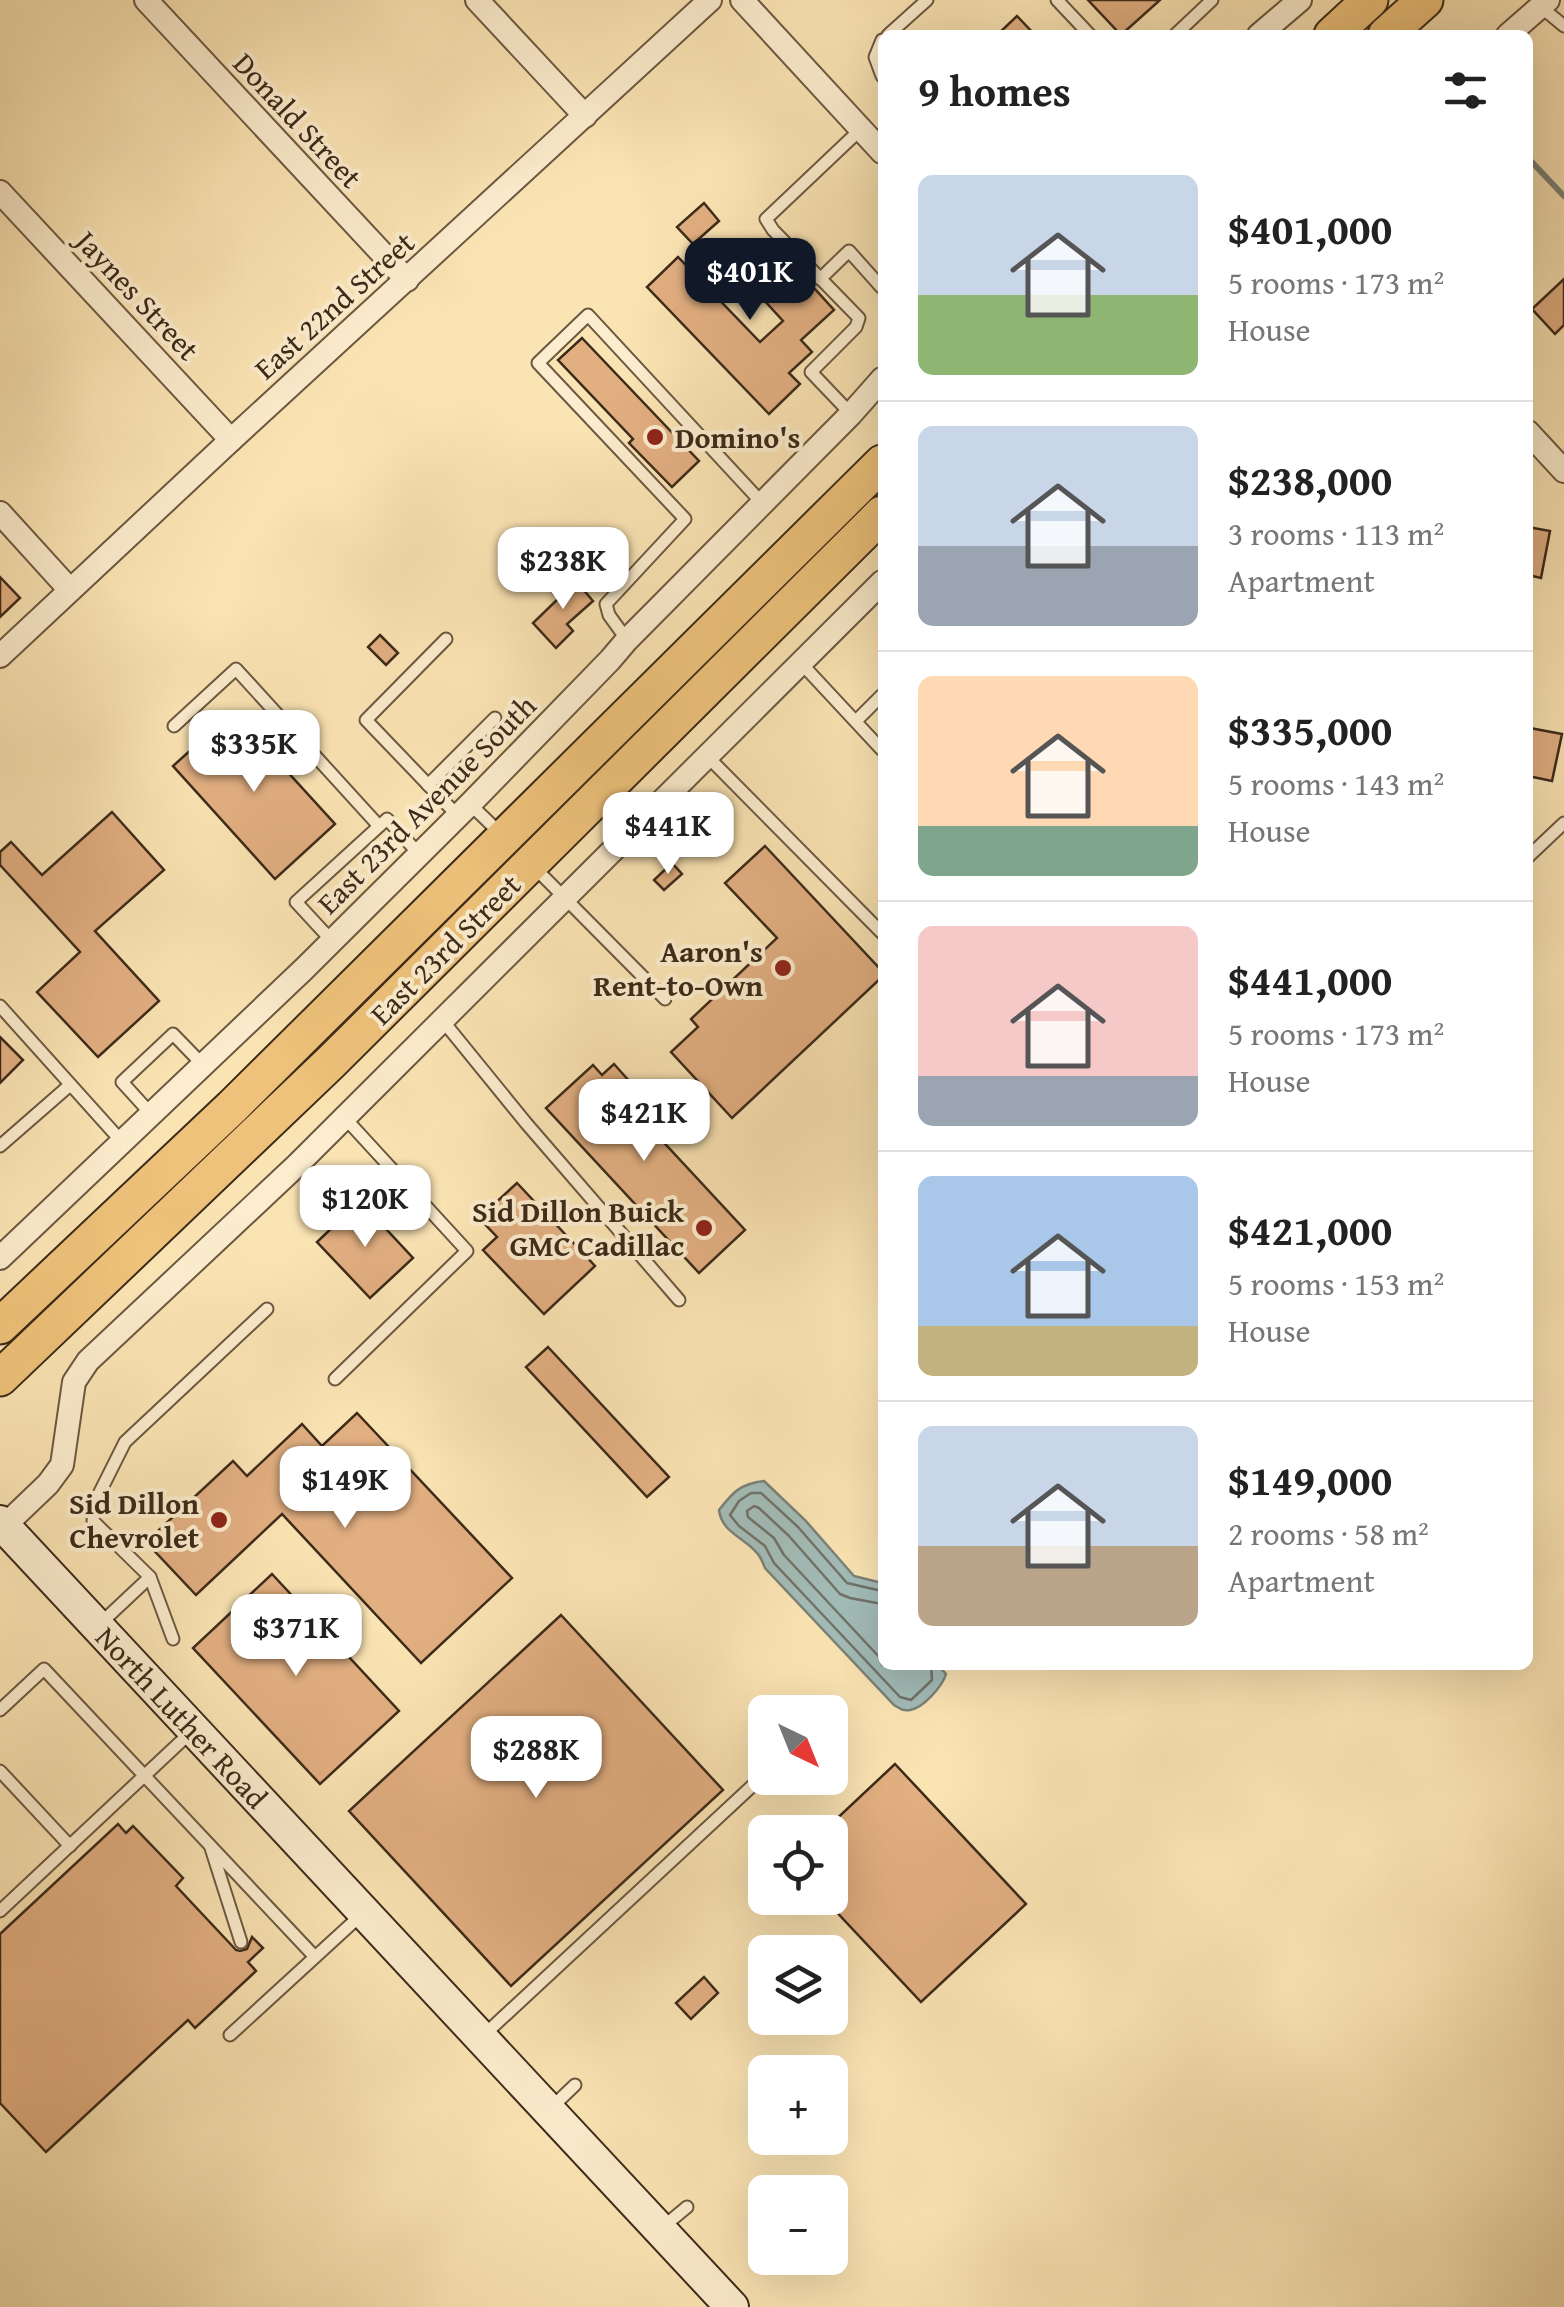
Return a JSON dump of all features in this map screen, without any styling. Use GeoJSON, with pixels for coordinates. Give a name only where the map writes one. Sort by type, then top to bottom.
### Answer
{"type":"FeatureCollection","features":[{"type":"Feature","properties":{"kind":"main road"},"geometry":{"type":"LineString","coordinates":[[1337,30],[1370,0]]}},
{"type":"Feature","properties":{"kind":"main road"},"geometry":{"type":"LineString","coordinates":[[1392,30],[1425,0]]}},
{"type":"Feature","properties":{"kind":"main road","name":"East 23rd Street"},"geometry":{"type":"LineString","coordinates":[[0,1326],[232,1107],[878,467]]}},
{"type":"Feature","properties":{"kind":"main road","name":"East 23rd Street"},"geometry":{"type":"LineString","coordinates":[[0,1378],[317,1077],[878,518]]}},
{"type":"Feature","properties":{"kind":"street","name":"Donald Street"},"geometry":{"type":"LineString","coordinates":[[146,0],[407,280]]}},
{"type":"Feature","properties":{"kind":"street"},"geometry":{"type":"LineString","coordinates":[[477,0],[585,116]]}},
{"type":"Feature","properties":{"kind":"street","name":"East 22nd Street"},"geometry":{"type":"LineString","coordinates":[[0,656],[710,0]]}},
{"type":"Feature","properties":{"kind":"street"},"geometry":{"type":"LineString","coordinates":[[742,0],[878,148]]}},
{"type":"Feature","properties":{"kind":"street"},"geometry":{"type":"LineString","coordinates":[[1513,30],[1541,2]]}},
{"type":"Feature","properties":{"kind":"street"},"geometry":{"type":"LineString","coordinates":[[1264,30],[1289,4]]}},
{"type":"Feature","properties":{"kind":"street","name":"Jaynes Street"},"geometry":{"type":"LineString","coordinates":[[0,192],[231,440]]}},
{"type":"Feature","properties":{"kind":"street","name":"East 23rd Avenue South"},"geometry":{"type":"LineString","coordinates":[[0,1258],[420,855],[878,384]]}},
{"type":"Feature","properties":{"kind":"street"},"geometry":{"type":"LineString","coordinates":[[1533,437],[1564,471]]}},
{"type":"Feature","properties":{"kind":"street"},"geometry":{"type":"LineString","coordinates":[[0,513],[70,590]]}},
{"type":"Feature","properties":{"kind":"street"},"geometry":{"type":"LineString","coordinates":[[1,1526],[48,1484],[62,1465],[70,1396],[88,1360],[344,1118],[878,586]]}},
{"type":"Feature","properties":{"kind":"street","name":"North Luther Road"},"geometry":{"type":"LineString","coordinates":[[1,1526],[660,2230]]}},
{"type":"Feature","properties":{"kind":"street"},"geometry":{"type":"LineString","coordinates":[[660,2230],[732,2307]]}},
{"type":"Feature","properties":{"kind":"lane"},"geometry":{"type":"LineString","coordinates":[[894,30],[927,0]]}},
{"type":"Feature","properties":{"kind":"lane"},"geometry":{"type":"LineString","coordinates":[[1058,0],[1085,30]]}},
{"type":"Feature","properties":{"kind":"lane"},"geometry":{"type":"LineString","coordinates":[[1180,30],[1212,0]]}},
{"type":"Feature","properties":{"kind":"lane"},"geometry":{"type":"LineString","coordinates":[[1541,2],[1564,26]]}},
{"type":"Feature","properties":{"kind":"lane"},"geometry":{"type":"LineString","coordinates":[[851,414],[811,372],[856,327],[859,318],[766,219],[861,129]]}},
{"type":"Feature","properties":{"kind":"lane"},"geometry":{"type":"LineString","coordinates":[[820,278],[848,251],[878,284]]}},
{"type":"Feature","properties":{"kind":"lane"},"geometry":{"type":"LineString","coordinates":[[627,640],[606,604],[685,519],[538,362],[588,315],[763,504]]}},
{"type":"Feature","properties":{"kind":"lane"},"geometry":{"type":"LineString","coordinates":[[446,639],[366,720],[428,785],[504,838],[665,999]]}},
{"type":"Feature","properties":{"kind":"lane"},"geometry":{"type":"LineString","coordinates":[[802,663],[878,746]]}},
{"type":"Feature","properties":{"kind":"lane"},"geometry":{"type":"LineString","coordinates":[[174,726],[236,668],[379,826]]}},
{"type":"Feature","properties":{"kind":"lane"},"geometry":{"type":"LineString","coordinates":[[856,721],[878,698]]}},
{"type":"Feature","properties":{"kind":"lane"},"geometry":{"type":"LineString","coordinates":[[428,785],[495,718]]}},
{"type":"Feature","properties":{"kind":"lane"},"geometry":{"type":"LineString","coordinates":[[708,757],[878,928]]}},
{"type":"Feature","properties":{"kind":"lane"},"geometry":{"type":"LineString","coordinates":[[332,941],[296,902],[386,819],[420,855]]}},
{"type":"Feature","properties":{"kind":"lane"},"geometry":{"type":"LineString","coordinates":[[1533,852],[1564,823]]}},
{"type":"Feature","properties":{"kind":"lane"},"geometry":{"type":"LineString","coordinates":[[0,1006],[123,1143]]}},
{"type":"Feature","properties":{"kind":"lane"},"geometry":{"type":"LineString","coordinates":[[443,1021],[679,1300]]}},
{"type":"Feature","properties":{"kind":"lane"},"geometry":{"type":"LineString","coordinates":[[152,1116],[122,1082],[173,1034],[204,1066]]}},
{"type":"Feature","properties":{"kind":"lane"},"geometry":{"type":"LineString","coordinates":[[0,1146],[70,1085]]}},
{"type":"Feature","properties":{"kind":"lane"},"geometry":{"type":"LineString","coordinates":[[334,1379],[466,1251],[344,1118]]}},
{"type":"Feature","properties":{"kind":"lane"},"geometry":{"type":"LineString","coordinates":[[173,1639],[150,1577],[93,1522],[95,1502],[126,1442],[267,1309]]}},
{"type":"Feature","properties":{"kind":"lane"},"geometry":{"type":"LineString","coordinates":[[98,1626],[150,1577]]}},
{"type":"Feature","properties":{"kind":"lane"},"geometry":{"type":"LineString","coordinates":[[0,1710],[44,1669],[315,1957]]}},
{"type":"Feature","properties":{"kind":"lane"},"geometry":{"type":"LineString","coordinates":[[0,1911],[194,1729]]}},
{"type":"Feature","properties":{"kind":"lane"},"geometry":{"type":"LineString","coordinates":[[0,1771],[70,1846]]}},
{"type":"Feature","properties":{"kind":"lane"},"geometry":{"type":"LineString","coordinates":[[481,2038],[748,1790]]}},
{"type":"Feature","properties":{"kind":"lane"},"geometry":{"type":"LineString","coordinates":[[209,1844],[241,1942]]}},
{"type":"Feature","properties":{"kind":"lane"},"geometry":{"type":"LineString","coordinates":[[230,2035],[364,1912]]}},
{"type":"Feature","properties":{"kind":"lane"},"geometry":{"type":"LineString","coordinates":[[549,2110],[575,2085]]}},
{"type":"Feature","properties":{"kind":"lane"},"geometry":{"type":"LineString","coordinates":[[660,2230],[688,2207]]}},
{"type":"Feature","properties":{"kind":"water"},"geometry":{"type":"Polygon","coordinates":[[[764,1481],[805,1520],[854,1576],[878,1582],[878,1670],[942,1670],[946,1674],[921,1705],[907,1710],[894,1705],[765,1568],[757,1553],[724,1524],[719,1510],[738,1490],[764,1481]]]}},
{"type":"Feature","properties":{"kind":"building"},"geometry":{"type":"Polygon","coordinates":[[[1088,0],[1160,0],[1127,30],[1116,30],[1088,0]]]}},
{"type":"Feature","properties":{"kind":"building"},"geometry":{"type":"Polygon","coordinates":[[[1017,16],[1030,30],[1002,30],[1017,16]]]}},
{"type":"Feature","properties":{"kind":"building"},"geometry":{"type":"Polygon","coordinates":[[[704,203],[719,221],[693,244],[677,227],[704,203]]]}},
{"type":"Feature","properties":{"kind":"building"},"geometry":{"type":"Polygon","coordinates":[[[775,245],[834,310],[801,340],[812,352],[789,373],[800,384],[769,414],[647,287],[678,257],[760,342],[783,321],[741,275],[775,245]]]}},
{"type":"Feature","properties":{"kind":"building"},"geometry":{"type":"Polygon","coordinates":[[[1564,279],[1564,325],[1555,334],[1533,308],[1564,279]]]}},
{"type":"Feature","properties":{"kind":"building"},"geometry":{"type":"Polygon","coordinates":[[[582,338],[699,461],[672,487],[629,443],[633,439],[558,360],[582,338]]]}},
{"type":"Feature","properties":{"kind":"building"},"geometry":{"type":"Polygon","coordinates":[[[1533,528],[1550,531],[1541,578],[1533,576],[1533,528]]]}},
{"type":"Feature","properties":{"kind":"building"},"geometry":{"type":"Polygon","coordinates":[[[572,576],[593,601],[567,624],[573,631],[556,648],[533,623],[558,599],[553,593],[572,576]]]}},
{"type":"Feature","properties":{"kind":"building"},"geometry":{"type":"Polygon","coordinates":[[[0,577],[20,598],[0,617],[0,577]]]}},
{"type":"Feature","properties":{"kind":"building"},"geometry":{"type":"Polygon","coordinates":[[[380,635],[398,653],[386,665],[368,647],[380,635]]]}},
{"type":"Feature","properties":{"kind":"building"},"geometry":{"type":"Polygon","coordinates":[[[233,712],[335,824],[275,879],[173,766],[233,712]]]}},
{"type":"Feature","properties":{"kind":"building"},"geometry":{"type":"Polygon","coordinates":[[[1533,729],[1562,734],[1552,781],[1533,777],[1533,729]]]}},
{"type":"Feature","properties":{"kind":"building"},"geometry":{"type":"Polygon","coordinates":[[[112,812],[164,870],[95,931],[159,1001],[98,1057],[37,992],[80,952],[0,865],[0,852],[11,842],[42,875],[112,812]]]}},
{"type":"Feature","properties":{"kind":"building"},"geometry":{"type":"Polygon","coordinates":[[[765,846],[878,967],[878,981],[732,1118],[671,1052],[698,1027],[691,1019],[777,938],[725,883],[765,846]]]}},
{"type":"Feature","properties":{"kind":"building"},"geometry":{"type":"Polygon","coordinates":[[[672,863],[682,874],[664,890],[654,880],[672,863]]]}},
{"type":"Feature","properties":{"kind":"building"},"geometry":{"type":"Polygon","coordinates":[[[0,1037],[23,1060],[0,1083],[0,1037]]]}},
{"type":"Feature","properties":{"kind":"building"},"geometry":{"type":"Polygon","coordinates":[[[614,1064],[655,1110],[644,1121],[745,1230],[699,1273],[546,1108],[593,1065],[602,1075],[614,1064]]]}},
{"type":"Feature","properties":{"kind":"building"},"geometry":{"type":"Polygon","coordinates":[[[517,1183],[595,1266],[544,1314],[483,1250],[497,1237],[479,1218],[517,1183]]]}},
{"type":"Feature","properties":{"kind":"building"},"geometry":{"type":"Polygon","coordinates":[[[360,1201],[413,1258],[370,1298],[317,1242],[360,1201]]]}},
{"type":"Feature","properties":{"kind":"building"},"geometry":{"type":"Polygon","coordinates":[[[548,1347],[669,1477],[647,1497],[526,1367],[548,1347]]]}},
{"type":"Feature","properties":{"kind":"building"},"geometry":{"type":"Polygon","coordinates":[[[357,1413],[512,1578],[421,1663],[282,1514],[196,1595],[146,1542],[233,1461],[247,1476],[302,1424],[322,1446],[357,1413]]]}},
{"type":"Feature","properties":{"kind":"building"},"geometry":{"type":"Polygon","coordinates":[[[272,1574],[399,1711],[320,1784],[193,1648],[272,1574]]]}},
{"type":"Feature","properties":{"kind":"building"},"geometry":{"type":"Polygon","coordinates":[[[561,1615],[723,1790],[511,1986],[349,1811],[561,1615]]]}},
{"type":"Feature","properties":{"kind":"building"},"geometry":{"type":"Polygon","coordinates":[[[895,1764],[1026,1904],[921,2002],[839,1915],[848,1915],[848,1815],[841,1815],[895,1764]]]}},
{"type":"Feature","properties":{"kind":"building"},"geometry":{"type":"Polygon","coordinates":[[[118,1824],[126,1833],[133,1826],[183,1878],[176,1886],[236,1950],[247,1949],[252,1937],[263,1948],[248,1962],[256,1971],[195,2028],[188,2020],[46,2152],[0,2103],[0,1934],[118,1824]]]}},
{"type":"Feature","properties":{"kind":"building"},"geometry":{"type":"Polygon","coordinates":[[[704,1977],[718,1993],[691,2019],[676,2003],[704,1977]]]}},
{"type":"Feature","properties":{"kind":"waterway"},"geometry":{"type":"LineString","coordinates":[[1533,163],[1564,196]]}},
{"type":"Feature","properties":{"kind":"place","name":"Domino's"},"geometry":{"type":"Point","coordinates":[655,437]}},
{"type":"Feature","properties":{"kind":"place","name":"Aaron's Rent-to-Own"},"geometry":{"type":"Point","coordinates":[783,968]}},
{"type":"Feature","properties":{"kind":"place","name":"Sid Dillon Buick GMC Cadillac"},"geometry":{"type":"Point","coordinates":[704,1228]}},
{"type":"Feature","properties":{"kind":"place","name":"Sid Dillon Chevrolet"},"geometry":{"type":"Point","coordinates":[219,1520]}}]}
